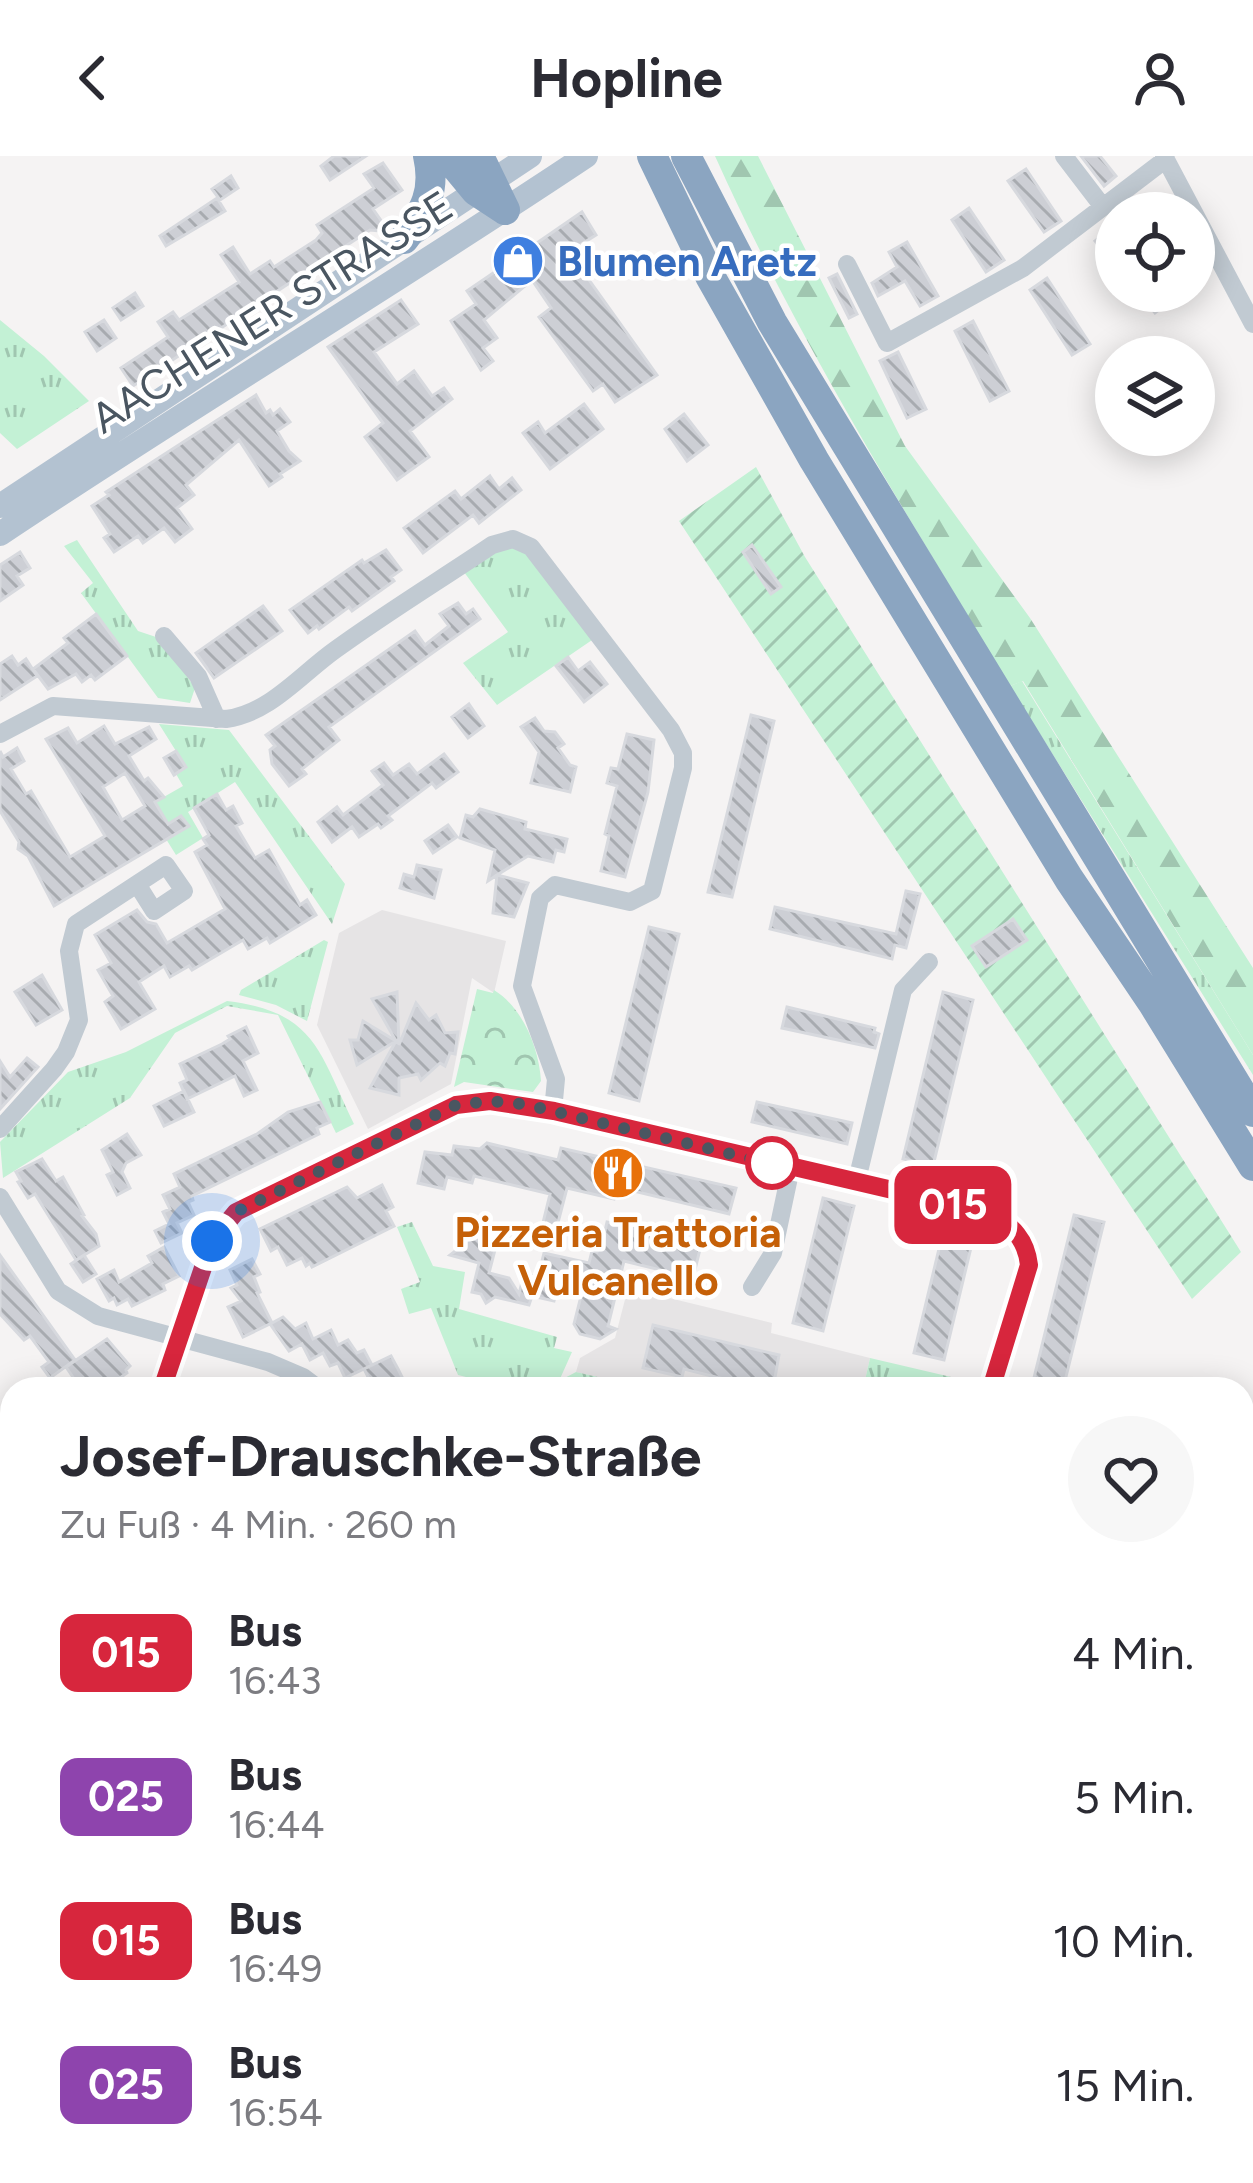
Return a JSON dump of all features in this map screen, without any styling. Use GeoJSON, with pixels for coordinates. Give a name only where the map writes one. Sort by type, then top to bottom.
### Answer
{"type":"FeatureCollection","features":[{"type":"Feature","properties":{"kind":"highway"},"geometry":{"type":"LineString","coordinates":[[404,239],[427,206],[431,192],[428,156]]}},
{"type":"Feature","properties":{"kind":"highway"},"geometry":{"type":"LineString","coordinates":[[447,156],[483,176],[505,210]]}},
{"type":"Feature","properties":{"kind":"highway"},"geometry":{"type":"LineString","coordinates":[[652,156],[710,276],[814,460],[1070,879],[1253,1166]]}},
{"type":"Feature","properties":{"kind":"highway"},"geometry":{"type":"LineString","coordinates":[[686,156],[772,322],[1253,1112]]}},
{"type":"Feature","properties":{"kind":"main road","name":"AACHENER STRASSE"},"geometry":{"type":"LineString","coordinates":[[0,506],[404,239],[483,176],[530,156]]}},
{"type":"Feature","properties":{"kind":"main road","name":"AACHENER STRASSE"},"geometry":{"type":"LineString","coordinates":[[0,534],[586,156]]}},
{"type":"Feature","properties":{"kind":"street"},"geometry":{"type":"LineString","coordinates":[[1064,156],[1095,197]]}},
{"type":"Feature","properties":{"kind":"street"},"geometry":{"type":"LineString","coordinates":[[1122,192],[1165,158],[1253,324]]}},
{"type":"Feature","properties":{"kind":"street"},"geometry":{"type":"LineString","coordinates":[[848,264],[886,343],[1024,268],[1095,213]]}},
{"type":"Feature","properties":{"kind":"street"},"geometry":{"type":"LineString","coordinates":[[0,734],[53,706],[245,717],[492,545],[513,539],[532,548],[671,730],[683,753],[652,891],[630,902],[555,885],[540,898],[522,986],[556,1079],[554,1111]]}},
{"type":"Feature","properties":{"kind":"street"},"geometry":{"type":"LineString","coordinates":[[164,636],[198,676],[217,719]]}},
{"type":"Feature","properties":{"kind":"street"},"geometry":{"type":"LineString","coordinates":[[0,1129],[54,1069],[79,1020],[69,951],[76,924],[136,884]]}},
{"type":"Feature","properties":{"kind":"street"},"geometry":{"type":"LineString","coordinates":[[856,1184],[903,990],[928,962]]}},
{"type":"Feature","properties":{"kind":"street"},"geometry":{"type":"LineString","coordinates":[[166,1377],[212,1241],[236,1212],[456,1105],[490,1101],[554,1111],[991,1213],[1019,1234],[1029,1265],[995,1377]]}},
{"type":"Feature","properties":{"kind":"street"},"geometry":{"type":"LineString","coordinates":[[752,1287],[773,1253],[790,1168]]}},
{"type":"Feature","properties":{"kind":"street"},"geometry":{"type":"LineString","coordinates":[[0,1197],[58,1291],[98,1316],[268,1362],[303,1377]]}},
{"type":"Feature","properties":{"kind":"shaded area"},"geometry":{"type":"Polygon","coordinates":[[[382,910],[506,941],[494,993],[472,978],[451,1084],[368,1129],[317,1025],[339,933],[382,910]]]}},
{"type":"Feature","properties":{"kind":"shaded area"},"geometry":{"type":"Polygon","coordinates":[[[628,1288],[772,1323],[771,1333],[870,1358],[866,1377],[596,1377],[576,1372],[580,1358],[615,1338],[628,1288]]]}},
{"type":"Feature","properties":{"kind":"green space"},"geometry":{"type":"Polygon","coordinates":[[[715,156],[758,156],[905,446],[1030,618],[1253,968],[1253,1055],[1023,681],[1010,686],[932,556],[781,293],[715,156]]]}},
{"type":"Feature","properties":{"kind":"green space"},"geometry":{"type":"Polygon","coordinates":[[[0,320],[89,401],[17,449],[0,433],[0,320]]]}},
{"type":"Feature","properties":{"kind":"green space"},"geometry":{"type":"Polygon","coordinates":[[[756,467],[805,557],[1241,1252],[1192,1299],[679,521],[756,467]]]}},
{"type":"Feature","properties":{"kind":"green space"},"geometry":{"type":"Polygon","coordinates":[[[77,540],[138,631],[162,639],[195,688],[190,703],[158,698],[81,593],[93,583],[64,546],[77,540]]]}},
{"type":"Feature","properties":{"kind":"green space"},"geometry":{"type":"Polygon","coordinates":[[[511,546],[529,552],[595,638],[497,705],[463,663],[508,632],[464,572],[511,546]]]}},
{"type":"Feature","properties":{"kind":"green space"},"geometry":{"type":"Polygon","coordinates":[[[1022,681],[1253,1055],[1253,1075],[1010,686],[1022,681]]]}},
{"type":"Feature","properties":{"kind":"green space"},"geometry":{"type":"Polygon","coordinates":[[[159,724],[229,730],[345,884],[332,924],[235,782],[188,812],[203,838],[176,855],[166,839],[174,834],[155,802],[183,786],[176,774],[186,767],[159,724]]]}},
{"type":"Feature","properties":{"kind":"green space"},"geometry":{"type":"Polygon","coordinates":[[[324,940],[328,942],[307,1021],[276,1005],[239,995],[241,990],[324,940]]]}},
{"type":"Feature","properties":{"kind":"green space"},"geometry":{"type":"Polygon","coordinates":[[[477,989],[494,990],[504,998],[528,1030],[541,1081],[533,1092],[464,1082],[454,1087],[477,989]]]}},
{"type":"Feature","properties":{"kind":"green space"},"geometry":{"type":"Polygon","coordinates":[[[227,1001],[257,1006],[279,1015],[297,1026],[322,1056],[354,1124],[336,1133],[278,1015],[227,1006],[175,1033],[130,1098],[3,1178],[0,1142],[68,1072],[126,1052],[227,1001]]]}},
{"type":"Feature","properties":{"kind":"green space"},"geometry":{"type":"Polygon","coordinates":[[[412,1222],[433,1266],[465,1272],[459,1309],[557,1337],[554,1348],[572,1352],[561,1377],[458,1375],[431,1308],[409,1314],[401,1289],[420,1282],[397,1227],[412,1222]]]}},
{"type":"Feature","properties":{"kind":"green space"},"geometry":{"type":"Polygon","coordinates":[[[870,1358],[951,1377],[866,1377],[870,1358]]]}},
{"type":"Feature","properties":{"kind":"building"},"geometry":{"type":"Polygon","coordinates":[[[334,156],[366,156],[330,180],[321,166],[334,156]]]}},
{"type":"Feature","properties":{"kind":"building"},"geometry":{"type":"Polygon","coordinates":[[[1081,156],[1100,156],[1116,176],[1104,186],[1081,156]]]}},
{"type":"Feature","properties":{"kind":"building"},"geometry":{"type":"Polygon","coordinates":[[[383,163],[402,190],[373,209],[382,222],[381,231],[370,230],[133,386],[121,368],[168,337],[158,322],[173,312],[179,320],[239,282],[221,255],[233,247],[250,274],[270,261],[274,267],[316,240],[322,233],[317,225],[374,188],[364,174],[383,163]]]}},
{"type":"Feature","properties":{"kind":"building"},"geometry":{"type":"Polygon","coordinates":[[[1026,169],[1061,221],[1044,232],[1008,181],[1026,169]]]}},
{"type":"Feature","properties":{"kind":"building"},"geometry":{"type":"Polygon","coordinates":[[[231,176],[238,188],[220,200],[212,189],[231,176]]]}},
{"type":"Feature","properties":{"kind":"building"},"geometry":{"type":"Polygon","coordinates":[[[217,198],[225,211],[166,246],[160,236],[217,198]]]}},
{"type":"Feature","properties":{"kind":"building"},"geometry":{"type":"Polygon","coordinates":[[[969,208],[1004,260],[986,272],[952,220],[969,208]]]}},
{"type":"Feature","properties":{"kind":"building"},"geometry":{"type":"Polygon","coordinates":[[[582,212],[596,235],[569,252],[657,375],[615,402],[603,384],[593,391],[539,317],[551,308],[532,280],[484,320],[497,338],[483,348],[493,361],[481,370],[451,321],[476,304],[467,291],[582,212]]]}},
{"type":"Feature","properties":{"kind":"building"},"geometry":{"type":"Polygon","coordinates":[[[907,242],[938,296],[920,306],[905,281],[878,296],[872,283],[897,267],[889,252],[907,242]]]}},
{"type":"Feature","properties":{"kind":"building"},"geometry":{"type":"Polygon","coordinates":[[[837,274],[857,314],[849,318],[829,278],[837,274]]]}},
{"type":"Feature","properties":{"kind":"building"},"geometry":{"type":"Polygon","coordinates":[[[1047,278],[1090,344],[1072,355],[1030,290],[1047,278]]]}},
{"type":"Feature","properties":{"kind":"building"},"geometry":{"type":"Polygon","coordinates":[[[135,293],[143,306],[121,320],[113,308],[135,293]]]}},
{"type":"Feature","properties":{"kind":"building"},"geometry":{"type":"Polygon","coordinates":[[[401,300],[418,324],[374,352],[397,384],[414,371],[432,396],[444,388],[452,399],[410,431],[429,457],[397,480],[365,437],[383,423],[328,347],[401,300]]]}},
{"type":"Feature","properties":{"kind":"building"},"geometry":{"type":"Polygon","coordinates":[[[104,320],[116,338],[97,351],[85,332],[104,320]]]}},
{"type":"Feature","properties":{"kind":"building"},"geometry":{"type":"Polygon","coordinates":[[[973,321],[1009,391],[990,401],[955,331],[973,321]]]}},
{"type":"Feature","properties":{"kind":"building"},"geometry":{"type":"Polygon","coordinates":[[[898,352],[926,409],[907,418],[880,361],[898,352]]]}},
{"type":"Feature","properties":{"kind":"building"},"geometry":{"type":"Polygon","coordinates":[[[256,395],[266,413],[270,410],[273,415],[280,409],[290,422],[277,431],[300,461],[269,486],[239,440],[186,485],[194,495],[177,508],[192,529],[175,542],[164,528],[143,543],[138,536],[114,552],[104,538],[110,534],[92,506],[109,495],[106,492],[256,395]]]}},
{"type":"Feature","properties":{"kind":"building"},"geometry":{"type":"Polygon","coordinates":[[[584,404],[603,429],[550,469],[523,433],[538,422],[545,433],[584,404]]]}},
{"type":"Feature","properties":{"kind":"building"},"geometry":{"type":"Polygon","coordinates":[[[684,414],[708,445],[687,461],[665,429],[684,414]]]}},
{"type":"Feature","properties":{"kind":"building"},"geometry":{"type":"Polygon","coordinates":[[[490,476],[499,489],[512,478],[521,490],[479,523],[473,515],[423,553],[404,528],[455,491],[461,499],[490,476]]]}},
{"type":"Feature","properties":{"kind":"building"},"geometry":{"type":"Polygon","coordinates":[[[752,545],[781,587],[771,594],[743,552],[752,545]]]}},
{"type":"Feature","properties":{"kind":"building"},"geometry":{"type":"Polygon","coordinates":[[[386,550],[401,570],[391,577],[394,581],[352,611],[349,607],[308,633],[290,610],[362,560],[386,550]]]}},
{"type":"Feature","properties":{"kind":"building"},"geometry":{"type":"Polygon","coordinates":[[[20,552],[30,568],[17,576],[23,585],[0,601],[0,565],[20,552]]]}},
{"type":"Feature","properties":{"kind":"building"},"geometry":{"type":"Polygon","coordinates":[[[458,603],[466,614],[473,609],[480,619],[329,727],[339,740],[302,769],[306,774],[289,786],[272,764],[270,750],[275,746],[266,735],[415,631],[425,645],[449,626],[440,614],[458,603]]]}},
{"type":"Feature","properties":{"kind":"building"},"geometry":{"type":"Polygon","coordinates":[[[263,606],[282,631],[214,678],[196,653],[263,606]]]}},
{"type":"Feature","properties":{"kind":"building"},"geometry":{"type":"Polygon","coordinates":[[[96,614],[127,656],[95,680],[91,675],[82,682],[76,674],[48,689],[33,669],[96,614]]]}},
{"type":"Feature","properties":{"kind":"building"},"geometry":{"type":"Polygon","coordinates":[[[12,656],[18,665],[26,659],[37,676],[0,700],[0,664],[12,656]]]}},
{"type":"Feature","properties":{"kind":"building"},"geometry":{"type":"Polygon","coordinates":[[[568,657],[578,671],[590,662],[607,684],[584,702],[556,666],[568,657]]]}},
{"type":"Feature","properties":{"kind":"building"},"geometry":{"type":"Polygon","coordinates":[[[469,704],[484,726],[468,738],[452,717],[469,704]]]}},
{"type":"Feature","properties":{"kind":"building"},"geometry":{"type":"Polygon","coordinates":[[[751,715],[774,721],[732,897],[708,892],[751,715]]]}},
{"type":"Feature","properties":{"kind":"building"},"geometry":{"type":"Polygon","coordinates":[[[535,718],[544,731],[555,732],[564,744],[558,748],[576,767],[570,792],[531,783],[539,752],[521,727],[535,718]]]}},
{"type":"Feature","properties":{"kind":"building"},"geometry":{"type":"Polygon","coordinates":[[[104,726],[115,744],[149,727],[156,739],[129,756],[144,781],[148,778],[164,797],[155,802],[168,824],[181,816],[189,826],[54,906],[0,811],[0,751],[3,757],[17,748],[24,761],[11,769],[26,794],[31,791],[70,857],[105,836],[46,739],[68,728],[77,743],[104,726]],[[125,773],[103,787],[122,820],[145,806],[125,773]]]}},
{"type":"Feature","properties":{"kind":"building"},"geometry":{"type":"Polygon","coordinates":[[[627,734],[654,740],[648,792],[625,877],[601,871],[617,786],[607,783],[611,768],[618,769],[627,734]]]}},
{"type":"Feature","properties":{"kind":"building"},"geometry":{"type":"Polygon","coordinates":[[[176,751],[186,767],[174,775],[164,758],[176,751]]]}},
{"type":"Feature","properties":{"kind":"building"},"geometry":{"type":"Polygon","coordinates":[[[444,754],[458,772],[436,788],[432,783],[388,816],[392,820],[381,828],[378,824],[359,837],[352,827],[332,842],[318,822],[337,807],[343,815],[383,785],[372,771],[384,763],[393,775],[409,764],[417,774],[444,754]]]}},
{"type":"Feature","properties":{"kind":"building"},"geometry":{"type":"Polygon","coordinates":[[[217,794],[226,810],[233,806],[242,823],[236,826],[255,858],[269,850],[300,905],[307,900],[316,915],[270,943],[267,938],[248,949],[243,940],[192,970],[189,966],[170,977],[164,966],[139,982],[155,1009],[121,1029],[105,1002],[113,996],[98,970],[111,963],[95,935],[137,910],[147,922],[156,924],[167,943],[225,909],[195,852],[207,845],[203,839],[209,835],[194,808],[217,794]]]}},
{"type":"Feature","properties":{"kind":"building"},"geometry":{"type":"Polygon","coordinates":[[[480,809],[526,822],[525,829],[567,839],[564,852],[556,850],[553,862],[528,856],[488,881],[495,850],[460,838],[466,815],[473,817],[480,809]]]}},
{"type":"Feature","properties":{"kind":"building"},"geometry":{"type":"Polygon","coordinates":[[[448,825],[457,837],[433,853],[425,841],[448,825]]]}},
{"type":"Feature","properties":{"kind":"building"},"geometry":{"type":"Polygon","coordinates":[[[417,865],[441,870],[434,898],[400,888],[404,874],[414,877],[417,865]]]}},
{"type":"Feature","properties":{"kind":"building"},"geometry":{"type":"Polygon","coordinates":[[[497,875],[528,883],[514,917],[493,913],[497,875]]]}},
{"type":"Feature","properties":{"kind":"building"},"geometry":{"type":"Polygon","coordinates":[[[906,891],[920,894],[906,948],[895,945],[892,959],[770,929],[775,907],[896,934],[906,891]]]}},
{"type":"Feature","properties":{"kind":"building"},"geometry":{"type":"Polygon","coordinates":[[[1013,919],[1027,940],[986,967],[972,946],[1013,919]]]}},
{"type":"Feature","properties":{"kind":"building"},"geometry":{"type":"Polygon","coordinates":[[[649,927],[679,934],[639,1101],[609,1093],[649,927]]]}},
{"type":"Feature","properties":{"kind":"building"},"geometry":{"type":"Polygon","coordinates":[[[42,975],[62,1010],[36,1025],[15,992],[42,975]]]}},
{"type":"Feature","properties":{"kind":"building"},"geometry":{"type":"Polygon","coordinates":[[[397,992],[399,1045],[416,1003],[429,1020],[436,1015],[445,1033],[458,1032],[455,1054],[450,1053],[445,1066],[440,1063],[421,1080],[418,1074],[399,1078],[399,1095],[370,1088],[396,1041],[372,999],[397,992]]]}},
{"type":"Feature","properties":{"kind":"building"},"geometry":{"type":"Polygon","coordinates":[[[943,992],[973,1000],[933,1166],[903,1159],[943,992]]]}},
{"type":"Feature","properties":{"kind":"building"},"geometry":{"type":"Polygon","coordinates":[[[787,1007],[875,1028],[879,1034],[875,1048],[782,1028],[787,1007]]]}},
{"type":"Feature","properties":{"kind":"building"},"geometry":{"type":"Polygon","coordinates":[[[363,1021],[396,1041],[357,1065],[350,1040],[358,1040],[363,1021]]]}},
{"type":"Feature","properties":{"kind":"building"},"geometry":{"type":"Polygon","coordinates":[[[246,1027],[258,1053],[243,1061],[257,1090],[244,1096],[235,1076],[187,1099],[180,1083],[187,1080],[180,1064],[246,1027]]]}},
{"type":"Feature","properties":{"kind":"building"},"geometry":{"type":"Polygon","coordinates":[[[27,1058],[38,1067],[0,1109],[0,1061],[10,1077],[27,1058]]]}},
{"type":"Feature","properties":{"kind":"building"},"geometry":{"type":"Polygon","coordinates":[[[184,1091],[194,1112],[164,1126],[154,1106],[184,1091]]]}},
{"type":"Feature","properties":{"kind":"building"},"geometry":{"type":"Polygon","coordinates":[[[320,1102],[330,1122],[317,1128],[319,1134],[192,1196],[188,1202],[194,1215],[177,1223],[182,1233],[161,1243],[155,1231],[169,1224],[163,1212],[170,1209],[163,1195],[180,1187],[174,1174],[257,1134],[288,1112],[320,1102]]]}},
{"type":"Feature","properties":{"kind":"building"},"geometry":{"type":"Polygon","coordinates":[[[757,1102],[852,1123],[847,1144],[752,1122],[757,1102]]]}},
{"type":"Feature","properties":{"kind":"building"},"geometry":{"type":"Polygon","coordinates":[[[127,1134],[141,1155],[126,1163],[122,1172],[130,1188],[117,1195],[102,1150],[127,1134]]]}},
{"type":"Feature","properties":{"kind":"building"},"geometry":{"type":"Polygon","coordinates":[[[487,1143],[558,1160],[561,1148],[736,1188],[729,1214],[617,1187],[614,1199],[567,1188],[554,1238],[540,1235],[550,1194],[474,1176],[472,1183],[447,1177],[444,1189],[418,1183],[425,1152],[452,1155],[454,1146],[480,1149],[487,1143]]]}},
{"type":"Feature","properties":{"kind":"building"},"geometry":{"type":"Polygon","coordinates":[[[42,1159],[56,1181],[63,1177],[96,1234],[99,1246],[76,1260],[35,1194],[28,1198],[18,1182],[16,1172],[42,1159]]]}},
{"type":"Feature","properties":{"kind":"building"},"geometry":{"type":"Polygon","coordinates":[[[382,1185],[393,1207],[386,1211],[394,1226],[312,1267],[302,1258],[287,1265],[278,1247],[271,1251],[260,1229],[347,1187],[357,1198],[382,1185]]]}},
{"type":"Feature","properties":{"kind":"building"},"geometry":{"type":"Polygon","coordinates":[[[823,1198],[854,1206],[823,1331],[793,1323],[823,1198]]]}},
{"type":"Feature","properties":{"kind":"building"},"geometry":{"type":"Polygon","coordinates":[[[1074,1215],[1104,1222],[1066,1377],[1034,1377],[1074,1215]]]}},
{"type":"Feature","properties":{"kind":"building"},"geometry":{"type":"Polygon","coordinates":[[[607,1222],[701,1245],[693,1278],[624,1261],[608,1326],[616,1329],[600,1339],[580,1334],[574,1324],[584,1284],[560,1278],[554,1301],[532,1296],[529,1305],[495,1297],[486,1303],[481,1294],[472,1292],[479,1263],[450,1255],[463,1245],[465,1236],[496,1246],[489,1273],[509,1278],[519,1294],[524,1274],[538,1277],[544,1253],[589,1263],[592,1251],[597,1252],[602,1244],[607,1222]]]}},
{"type":"Feature","properties":{"kind":"building"},"geometry":{"type":"Polygon","coordinates":[[[944,1228],[974,1235],[944,1360],[914,1353],[944,1228]]]}},
{"type":"Feature","properties":{"kind":"building"},"geometry":{"type":"Polygon","coordinates":[[[164,1247],[179,1276],[163,1284],[165,1290],[132,1306],[128,1299],[117,1305],[114,1298],[109,1301],[97,1279],[114,1270],[119,1282],[152,1263],[148,1256],[164,1247]]]}},
{"type":"Feature","properties":{"kind":"building"},"geometry":{"type":"Polygon","coordinates":[[[0,1255],[75,1360],[49,1377],[42,1367],[49,1362],[30,1336],[24,1340],[0,1314],[0,1255]]]}},
{"type":"Feature","properties":{"kind":"building"},"geometry":{"type":"Polygon","coordinates":[[[84,1255],[96,1274],[83,1282],[71,1264],[84,1255]]]}},
{"type":"Feature","properties":{"kind":"building"},"geometry":{"type":"Polygon","coordinates":[[[252,1259],[260,1274],[254,1277],[257,1293],[272,1323],[283,1317],[295,1329],[306,1323],[313,1339],[331,1330],[338,1345],[348,1340],[357,1353],[364,1350],[372,1365],[345,1377],[338,1363],[330,1366],[323,1353],[310,1360],[302,1344],[289,1351],[270,1324],[243,1337],[228,1307],[241,1301],[231,1288],[237,1285],[230,1270],[252,1259]]]}},
{"type":"Feature","properties":{"kind":"building"},"geometry":{"type":"Polygon","coordinates":[[[653,1325],[779,1355],[775,1377],[716,1377],[684,1369],[682,1377],[643,1368],[653,1325]]]}},
{"type":"Feature","properties":{"kind":"building"},"geometry":{"type":"Polygon","coordinates":[[[107,1339],[130,1366],[121,1377],[73,1377],[66,1367],[107,1339]]]}},
{"type":"Feature","properties":{"kind":"building"},"geometry":{"type":"Polygon","coordinates":[[[391,1356],[402,1377],[368,1377],[364,1369],[391,1356]]]}},
{"type":"Feature","properties":{"kind":"bus line","name":"015"},"geometry":{"type":"LineString","coordinates":[[166,1377],[212,1241],[236,1212],[456,1105],[490,1101],[523,1104],[991,1213],[1019,1234],[1029,1265],[995,1377]]}},
{"type":"Feature","properties":{"kind":"place","name":"Blumen Aretz"},"geometry":{"type":"Point","coordinates":[518,261]}},
{"type":"Feature","properties":{"kind":"place","name":"Pizzeria Trattoria Vulcanello"},"geometry":{"type":"Point","coordinates":[618,1173]}},
{"type":"Feature","properties":{"kind":"route"},"geometry":{"type":"LineString","coordinates":[[212,1241],[236,1212],[456,1105],[523,1104],[790,1168],[772,1163]]}}]}
